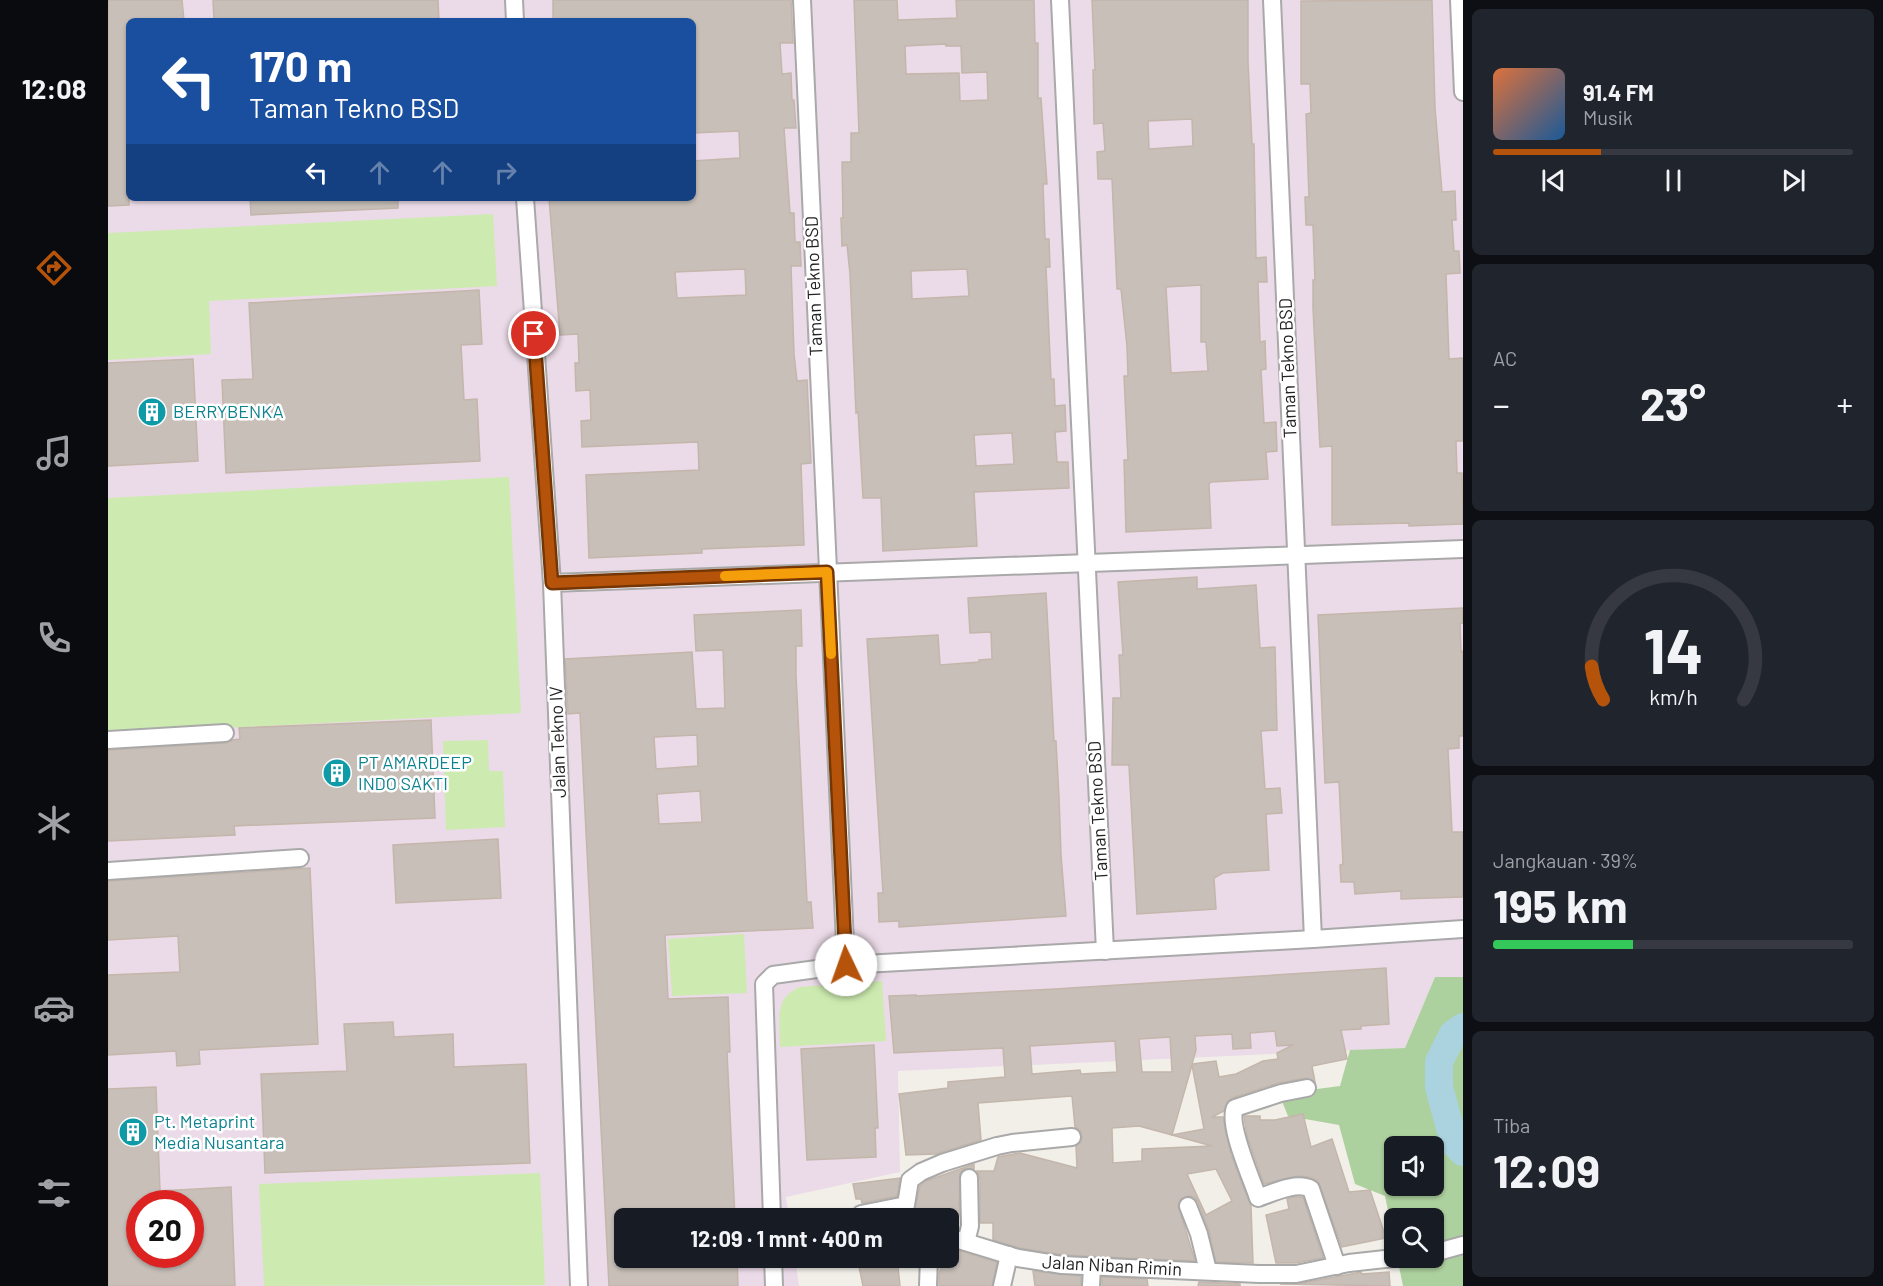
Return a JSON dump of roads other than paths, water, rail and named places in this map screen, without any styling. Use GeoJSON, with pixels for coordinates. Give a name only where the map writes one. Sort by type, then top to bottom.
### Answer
{"type":"FeatureCollection","features":[{"type":"Feature","properties":{"kind":"street"},"geometry":{"type":"LineString","coordinates":[[514,0],[515,18]]}},
{"type":"Feature","properties":{"kind":"street","name":"Taman Tekno BSD"},"geometry":{"type":"LineString","coordinates":[[802,0],[846,965]]}},
{"type":"Feature","properties":{"kind":"street","name":"Taman Tekno BSD"},"geometry":{"type":"LineString","coordinates":[[1060,0],[1105,951]]}},
{"type":"Feature","properties":{"kind":"street","name":"Taman Tekno BSD"},"geometry":{"type":"LineString","coordinates":[[1272,0],[1312,939]]}},
{"type":"Feature","properties":{"kind":"street"},"geometry":{"type":"LineString","coordinates":[[1459,0],[1463,92]]}},
{"type":"Feature","properties":{"kind":"street","name":"Jalan Tekno IV"},"geometry":{"type":"LineString","coordinates":[[525,201],[552,583],[579,1286]]}},
{"type":"Feature","properties":{"kind":"street"},"geometry":{"type":"LineString","coordinates":[[552,583],[1463,549]]}},
{"type":"Feature","properties":{"kind":"street"},"geometry":{"type":"LineString","coordinates":[[108,740],[225,733]]}},
{"type":"Feature","properties":{"kind":"street"},"geometry":{"type":"LineString","coordinates":[[108,871],[300,858]]}},
{"type":"Feature","properties":{"kind":"street"},"geometry":{"type":"LineString","coordinates":[[772,1208],[764,984],[773,975],[846,965],[1463,929]]}},
{"type":"Feature","properties":{"kind":"street"},"geometry":{"type":"LineString","coordinates":[[1307,1088],[1281,1093],[1234,1109],[1236,1131],[1258,1198],[1300,1186],[1307,1186],[1311,1189],[1337,1266]]}},
{"type":"Feature","properties":{"kind":"street"},"geometry":{"type":"LineString","coordinates":[[891,1208],[906,1205],[908,1184],[912,1178],[942,1163],[968,1166],[1012,1143],[1072,1137]]}},
{"type":"Feature","properties":{"kind":"street"},"geometry":{"type":"LineString","coordinates":[[966,1242],[970,1226],[968,1166]]}},
{"type":"Feature","properties":{"kind":"street"},"geometry":{"type":"LineString","coordinates":[[1188,1206],[1199,1234],[1208,1271]]}},
{"type":"Feature","properties":{"kind":"street","name":"Jalan Niban Rimin"},"geometry":{"type":"LineString","coordinates":[[959,1241],[1009,1255],[1062,1266],[1288,1275],[1384,1260]]}},
{"type":"Feature","properties":{"kind":"street"},"geometry":{"type":"LineString","coordinates":[[1444,1250],[1463,1245]]}},
{"type":"Feature","properties":{"kind":"street"},"geometry":{"type":"LineString","coordinates":[[1002,1286],[1009,1255]]}},
{"type":"Feature","properties":{"kind":"street"},"geometry":{"type":"LineString","coordinates":[[1092,1267],[1092,1286]]}},
{"type":"Feature","properties":{"kind":"street"},"geometry":{"type":"LineString","coordinates":[[773,1268],[774,1286]]}},
{"type":"Feature","properties":{"kind":"street"},"geometry":{"type":"LineString","coordinates":[[928,1286],[929,1268]]}},
{"type":"Feature","properties":{"kind":"waterway"},"geometry":{"type":"LineString","coordinates":[[1463,1027],[1453,1034],[1439,1062],[1439,1087],[1454,1143],[1463,1152]]}},
{"type":"Feature","properties":{"kind":"place","name":"BERRYBENKA"},"geometry":{"type":"Point","coordinates":[152,412]}},
{"type":"Feature","properties":{"kind":"place","name":"PT AMARDEEP INDO SAKTI"},"geometry":{"type":"Point","coordinates":[337,773]}},
{"type":"Feature","properties":{"kind":"place","name":"Pt. Metaprint Media Nusantara"},"geometry":{"type":"Point","coordinates":[133,1132]}}]}
